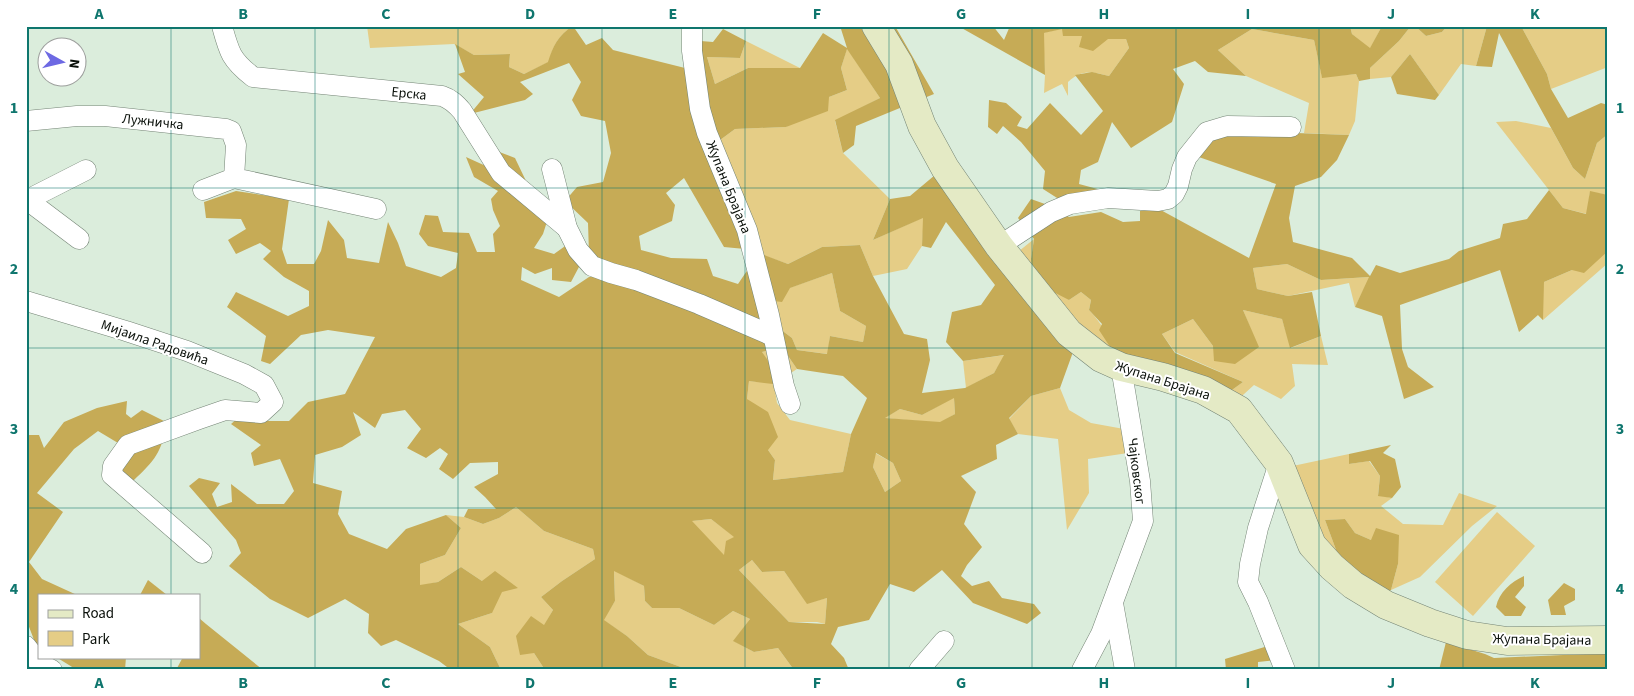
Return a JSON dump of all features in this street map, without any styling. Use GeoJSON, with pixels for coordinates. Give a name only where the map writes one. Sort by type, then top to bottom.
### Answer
{"type":"FeatureCollection","features":[{"type":"Feature","properties":{"kind":"street","name":"Ерска"},"geometry":{"type":"LineString","coordinates":[[222,26],[228,50],[235,62],[253,77],[448,98],[462,111],[501,173],[567,228]]}},
{"type":"Feature","properties":{"kind":"street","name":"Жупана Брајана"},"geometry":{"type":"LineString","coordinates":[[692,26],[692,51],[700,109],[711,142],[747,230],[769,315],[784,386],[790,404]]}},
{"type":"Feature","properties":{"kind":"street","name":"Жупана Брајана"},"geometry":{"type":"LineString","coordinates":[[876,26],[899,64],[922,126],[940,160],[999,246],[1070,333],[1101,358],[1121,367],[1163,377],[1203,390],[1239,410],[1279,463],[1312,545],[1332,567],[1353,585],[1386,605],[1430,623],[1468,635],[1507,641],[1608,640]]}},
{"type":"Feature","properties":{"kind":"street","name":"Лужничка"},"geometry":{"type":"LineString","coordinates":[[26,121],[105,116],[226,129],[231,131],[236,145],[234,178]]}},
{"type":"Feature","properties":{"kind":"street"},"geometry":{"type":"LineString","coordinates":[[999,246],[1051,212],[1070,204],[1108,198],[1158,202],[1168,199],[1174,194],[1178,186],[1187,157],[1207,132],[1228,126],[1291,127]]}},
{"type":"Feature","properties":{"kind":"street"},"geometry":{"type":"LineString","coordinates":[[552,169],[567,228],[578,250],[592,266],[636,280],[772,336]]}},
{"type":"Feature","properties":{"kind":"street"},"geometry":{"type":"LineString","coordinates":[[78,239],[27,199],[86,170]]}},
{"type":"Feature","properties":{"kind":"street"},"geometry":{"type":"LineString","coordinates":[[204,190],[234,178],[376,210]]}},
{"type":"Feature","properties":{"kind":"street","name":"Мијаила Радовића"},"geometry":{"type":"LineString","coordinates":[[26,301],[187,351],[244,374],[264,385],[273,402],[261,413],[225,410],[198,419],[128,445],[113,466],[112,475],[202,553]]}},
{"type":"Feature","properties":{"kind":"street","name":"Чајковског"},"geometry":{"type":"LineString","coordinates":[[1082,670],[1101,634],[1143,522],[1140,481],[1121,367]]}},
{"type":"Feature","properties":{"kind":"street"},"geometry":{"type":"LineString","coordinates":[[1279,463],[1258,528],[1248,582],[1285,670]]}},
{"type":"Feature","properties":{"kind":"street"},"geometry":{"type":"LineString","coordinates":[[1113,602],[1125,670]]}},
{"type":"Feature","properties":{"kind":"street"},"geometry":{"type":"LineString","coordinates":[[919,670],[944,641]]}},
{"type":"Feature","properties":{"kind":"street"},"geometry":{"type":"LineString","coordinates":[[26,646],[39,663],[52,670]]}},
{"type":"Feature","properties":{"kind":"green space"},"geometry":{"type":"Polygon","coordinates":[[[367,26],[573,26],[557,41],[549,62],[524,74],[509,67],[510,54],[474,55],[454,44],[370,48],[367,26]]]}},
{"type":"Feature","properties":{"kind":"green space"},"geometry":{"type":"Polygon","coordinates":[[[1350,26],[1382,26],[1370,49],[1352,34],[1350,26]]]}},
{"type":"Feature","properties":{"kind":"green space"},"geometry":{"type":"Polygon","coordinates":[[[1411,26],[1415,26],[1426,36],[1442,32],[1447,26],[1487,26],[1476,66],[1461,64],[1439,95],[1410,54],[1391,77],[1370,79],[1370,68],[1399,41],[1411,26]]]}},
{"type":"Feature","properties":{"kind":"green space"},"geometry":{"type":"Polygon","coordinates":[[[1521,26],[1608,26],[1608,67],[1551,89],[1547,74],[1521,26]]]}},
{"type":"Feature","properties":{"kind":"green space"},"geometry":{"type":"Polygon","coordinates":[[[1063,28],[1094,36],[1126,39],[1129,48],[1109,76],[1083,73],[1068,82],[1068,96],[1062,84],[1044,93],[1043,33],[1063,28]]]}},
{"type":"Feature","properties":{"kind":"green space"},"geometry":{"type":"Polygon","coordinates":[[[1252,29],[1314,40],[1322,77],[1356,74],[1359,81],[1355,121],[1349,135],[1304,133],[1309,103],[1246,76],[1218,50],[1252,29]]]}},
{"type":"Feature","properties":{"kind":"green space"},"geometry":{"type":"Polygon","coordinates":[[[746,41],[800,68],[748,68],[715,84],[707,57],[740,58],[746,41]]]}},
{"type":"Feature","properties":{"kind":"green space"},"geometry":{"type":"Polygon","coordinates":[[[847,48],[880,98],[835,121],[843,153],[890,199],[873,240],[924,217],[922,246],[907,269],[873,276],[860,245],[822,247],[788,264],[745,249],[716,143],[735,129],[786,127],[829,97],[847,90],[841,68],[847,48]]]}},
{"type":"Feature","properties":{"kind":"green space"},"geometry":{"type":"Polygon","coordinates":[[[1516,121],[1551,128],[1573,168],[1585,179],[1597,143],[1608,134],[1608,195],[1590,192],[1587,214],[1563,208],[1496,122],[1516,121]]]}},
{"type":"Feature","properties":{"kind":"green space"},"geometry":{"type":"Polygon","coordinates":[[[1034,239],[1031,259],[1069,300],[1081,292],[1091,300],[1089,310],[1103,328],[1110,342],[1113,357],[1112,364],[1014,255],[1034,239]]]}},
{"type":"Feature","properties":{"kind":"green space"},"geometry":{"type":"Polygon","coordinates":[[[1608,249],[1608,263],[1543,320],[1538,315],[1544,282],[1572,270],[1608,249]]]}},
{"type":"Feature","properties":{"kind":"green space"},"geometry":{"type":"Polygon","coordinates":[[[1287,264],[1321,280],[1370,277],[1355,307],[1349,283],[1288,296],[1257,289],[1253,268],[1287,264]]]}},
{"type":"Feature","properties":{"kind":"green space"},"geometry":{"type":"Polygon","coordinates":[[[832,273],[840,311],[866,326],[863,342],[830,336],[828,354],[797,350],[792,338],[776,326],[758,299],[832,273]]]}},
{"type":"Feature","properties":{"kind":"green space"},"geometry":{"type":"Polygon","coordinates":[[[1243,310],[1282,319],[1291,348],[1321,336],[1328,365],[1292,364],[1295,386],[1281,399],[1254,385],[1233,404],[1221,398],[1243,382],[1175,352],[1162,334],[1193,319],[1213,346],[1258,347],[1243,310]]]}},
{"type":"Feature","properties":{"kind":"green space"},"geometry":{"type":"Polygon","coordinates":[[[782,347],[797,369],[774,384],[777,403],[790,420],[851,434],[843,472],[773,480],[775,460],[768,450],[747,399],[749,381],[773,383],[762,352],[782,347]]]}},
{"type":"Feature","properties":{"kind":"green space"},"geometry":{"type":"Polygon","coordinates":[[[1005,355],[994,373],[966,388],[963,361],[1005,355]]]}},
{"type":"Feature","properties":{"kind":"green space"},"geometry":{"type":"Polygon","coordinates":[[[1060,388],[1069,410],[1091,423],[1124,429],[1128,453],[1088,459],[1089,493],[1067,530],[1058,439],[1018,434],[1009,419],[1031,396],[1060,388]]]}},
{"type":"Feature","properties":{"kind":"green space"},"geometry":{"type":"Polygon","coordinates":[[[954,397],[955,414],[940,423],[884,418],[900,409],[922,415],[954,397]]]}},
{"type":"Feature","properties":{"kind":"green space"},"geometry":{"type":"Polygon","coordinates":[[[875,453],[893,463],[901,481],[885,492],[873,467],[875,453]]]}},
{"type":"Feature","properties":{"kind":"green space"},"geometry":{"type":"Polygon","coordinates":[[[1349,454],[1349,464],[1369,461],[1380,476],[1378,495],[1392,498],[1381,506],[1403,524],[1443,525],[1459,493],[1497,506],[1472,526],[1420,577],[1391,590],[1398,564],[1371,540],[1355,533],[1345,519],[1325,520],[1345,574],[1317,542],[1288,467],[1349,454]]]}},
{"type":"Feature","properties":{"kind":"green space"},"geometry":{"type":"Polygon","coordinates":[[[516,507],[544,531],[593,549],[595,559],[541,597],[553,610],[544,626],[534,653],[545,670],[501,670],[490,647],[458,624],[492,613],[482,581],[461,567],[438,582],[420,586],[420,564],[445,555],[461,528],[446,515],[464,517],[483,524],[499,518],[516,507]]]}},
{"type":"Feature","properties":{"kind":"green space"},"geometry":{"type":"Polygon","coordinates":[[[1497,512],[1535,546],[1473,616],[1435,582],[1497,512]]]}},
{"type":"Feature","properties":{"kind":"green space"},"geometry":{"type":"Polygon","coordinates":[[[711,519],[735,537],[724,556],[691,521],[711,519]]]}},
{"type":"Feature","properties":{"kind":"green space"},"geometry":{"type":"Polygon","coordinates":[[[752,560],[762,572],[784,571],[807,603],[827,598],[825,624],[817,622],[789,622],[739,570],[752,560]]]}},
{"type":"Feature","properties":{"kind":"green space"},"geometry":{"type":"Polygon","coordinates":[[[614,570],[644,586],[645,601],[652,608],[679,608],[714,625],[733,611],[750,619],[734,641],[754,652],[778,648],[794,670],[689,670],[648,655],[627,636],[603,620],[615,601],[614,570]]]}},
{"type":"Feature","properties":{"kind":"shaded area"},"geometry":{"type":"Polygon","coordinates":[[[573,26],[586,45],[602,38],[613,50],[685,68],[688,40],[713,42],[723,29],[746,41],[740,58],[707,57],[715,84],[748,68],[800,68],[823,33],[847,48],[841,29],[833,26],[895,26],[934,94],[856,126],[854,145],[843,153],[835,120],[880,98],[847,49],[841,68],[847,90],[829,97],[828,111],[786,127],[735,129],[716,143],[745,249],[724,247],[684,178],[666,193],[675,205],[672,221],[639,236],[641,250],[671,258],[707,259],[713,276],[738,284],[759,253],[788,264],[822,247],[860,245],[873,276],[904,334],[927,339],[930,360],[922,393],[965,388],[994,373],[1004,355],[963,361],[946,342],[952,312],[981,305],[995,285],[946,222],[931,248],[922,246],[923,218],[873,240],[890,199],[910,196],[935,175],[1073,352],[1060,388],[1031,396],[1009,418],[1018,434],[996,445],[997,459],[961,476],[976,492],[964,524],[982,547],[967,565],[961,576],[972,586],[989,581],[1002,598],[1034,604],[1041,613],[1027,624],[973,603],[942,570],[914,592],[890,584],[869,620],[838,627],[831,644],[844,658],[849,670],[794,670],[778,648],[754,652],[733,641],[750,619],[733,611],[714,625],[679,608],[652,608],[645,601],[644,586],[614,571],[615,601],[604,620],[627,636],[648,655],[689,670],[545,670],[534,653],[520,655],[516,636],[531,616],[544,625],[553,610],[541,597],[595,559],[593,549],[544,531],[516,507],[499,518],[483,524],[464,517],[468,509],[496,509],[474,487],[498,474],[498,462],[470,463],[453,479],[439,469],[448,454],[440,448],[426,458],[407,448],[421,429],[405,410],[382,414],[375,428],[353,412],[361,435],[342,447],[315,455],[313,483],[342,491],[338,514],[349,534],[387,549],[406,529],[446,515],[461,528],[445,555],[420,564],[420,585],[438,582],[461,567],[482,581],[495,571],[518,588],[502,592],[492,613],[458,624],[490,647],[501,670],[451,670],[439,661],[396,640],[381,646],[368,633],[369,614],[345,599],[308,618],[270,599],[229,566],[241,553],[236,540],[189,486],[199,478],[220,483],[212,494],[217,507],[232,502],[231,484],[257,504],[284,504],[294,491],[280,459],[254,466],[251,453],[261,445],[231,424],[238,418],[289,421],[308,402],[345,394],[375,337],[328,330],[301,335],[270,364],[261,361],[266,336],[227,307],[236,292],[288,316],[309,306],[309,291],[284,277],[263,259],[271,251],[260,243],[236,254],[228,240],[246,229],[241,219],[206,218],[204,202],[236,191],[289,199],[282,249],[287,264],[314,264],[321,251],[328,220],[344,240],[347,258],[379,263],[388,222],[406,266],[441,277],[456,268],[458,253],[428,246],[419,234],[425,215],[438,216],[443,232],[469,233],[477,252],[495,252],[493,234],[500,226],[493,210],[491,199],[498,191],[474,177],[466,157],[488,167],[494,150],[515,158],[526,181],[552,206],[543,234],[534,248],[554,254],[568,244],[580,265],[571,282],[552,280],[552,268],[535,274],[522,267],[521,280],[559,297],[589,277],[601,275],[589,254],[588,223],[565,201],[577,187],[603,182],[611,153],[605,121],[581,116],[572,100],[581,82],[569,63],[520,82],[533,94],[525,100],[470,114],[484,97],[458,74],[465,72],[455,44],[474,55],[510,54],[509,67],[524,74],[548,62],[557,41],[563,33],[573,26]],[[832,273],[790,288],[782,302],[759,299],[776,326],[792,338],[797,350],[827,354],[830,336],[863,342],[866,326],[840,311],[832,273]],[[782,347],[762,352],[773,368],[773,384],[749,381],[747,399],[768,412],[778,437],[768,450],[775,460],[773,480],[843,472],[851,434],[867,398],[843,376],[797,369],[782,347]],[[954,398],[922,415],[900,409],[885,418],[940,422],[955,414],[954,398]],[[876,453],[873,467],[885,492],[901,481],[893,463],[876,453]],[[711,519],[692,521],[724,555],[726,541],[734,537],[711,519]],[[752,560],[739,570],[789,622],[825,624],[827,598],[807,604],[784,571],[762,572],[752,560]]]}},
{"type":"Feature","properties":{"kind":"shaded area"},"geometry":{"type":"Polygon","coordinates":[[[958,26],[993,26],[1004,40],[1010,26],[1350,26],[1352,34],[1370,48],[1382,26],[1411,26],[1399,41],[1370,68],[1370,79],[1359,81],[1356,74],[1322,78],[1314,40],[1252,29],[1218,50],[1246,76],[1208,72],[1195,61],[1173,69],[1184,84],[1172,122],[1131,148],[1112,122],[1098,162],[1081,170],[1079,184],[1105,191],[1065,203],[1043,189],[1045,171],[1021,142],[1003,126],[997,134],[988,127],[989,100],[1006,103],[1022,117],[1017,126],[1027,129],[1050,103],[1081,135],[1103,111],[1075,75],[1092,72],[1109,76],[1129,48],[1126,39],[1108,39],[1093,51],[1079,47],[1082,36],[1063,36],[1062,29],[1044,33],[1045,75],[958,26]]]}},
{"type":"Feature","properties":{"kind":"shaded area"},"geometry":{"type":"Polygon","coordinates":[[[1415,26],[1447,26],[1442,32],[1426,36],[1415,26]]]}},
{"type":"Feature","properties":{"kind":"shaded area"},"geometry":{"type":"Polygon","coordinates":[[[1487,26],[1521,26],[1547,74],[1551,89],[1568,118],[1601,103],[1608,105],[1608,134],[1597,143],[1585,179],[1573,168],[1499,33],[1492,67],[1476,66],[1487,26]]]}},
{"type":"Feature","properties":{"kind":"shaded area"},"geometry":{"type":"Polygon","coordinates":[[[1410,54],[1439,95],[1435,100],[1397,94],[1391,77],[1410,54]]]}},
{"type":"Feature","properties":{"kind":"shaded area"},"geometry":{"type":"Polygon","coordinates":[[[1247,131],[1349,135],[1337,160],[1321,177],[1295,186],[1289,218],[1293,242],[1352,258],[1370,276],[1376,265],[1400,273],[1449,259],[1459,251],[1500,238],[1503,224],[1527,219],[1549,190],[1563,208],[1586,214],[1590,191],[1608,195],[1608,251],[1584,273],[1572,270],[1544,282],[1543,320],[1538,315],[1519,332],[1500,270],[1400,305],[1402,349],[1408,367],[1434,387],[1404,399],[1382,316],[1355,307],[1369,277],[1321,280],[1287,264],[1253,268],[1257,289],[1288,296],[1312,292],[1321,336],[1290,348],[1282,319],[1243,310],[1259,347],[1235,364],[1214,361],[1213,346],[1193,319],[1162,334],[1175,353],[1243,382],[1221,398],[1114,353],[1099,330],[1102,324],[1089,310],[1091,300],[1081,292],[1069,300],[1034,282],[1031,259],[1034,239],[1018,218],[1031,199],[1056,208],[1069,217],[1101,212],[1123,222],[1140,221],[1140,211],[1157,208],[1249,258],[1276,184],[1193,155],[1213,136],[1247,131]]]}},
{"type":"Feature","properties":{"kind":"shaded area"},"geometry":{"type":"Polygon","coordinates":[[[127,401],[126,414],[131,418],[142,410],[166,422],[163,441],[147,468],[133,481],[117,478],[118,443],[98,431],[74,449],[37,493],[63,512],[29,562],[42,579],[75,594],[38,594],[38,646],[26,619],[26,435],[39,435],[44,448],[64,422],[97,408],[127,401]]]}},
{"type":"Feature","properties":{"kind":"shaded area"},"geometry":{"type":"Polygon","coordinates":[[[1391,445],[1383,453],[1395,459],[1401,487],[1392,498],[1378,496],[1380,476],[1370,461],[1349,464],[1349,454],[1391,445]]]}},
{"type":"Feature","properties":{"kind":"shaded area"},"geometry":{"type":"Polygon","coordinates":[[[1345,519],[1355,533],[1371,540],[1376,528],[1399,535],[1398,564],[1391,590],[1383,596],[1345,574],[1325,520],[1345,519]]]}},
{"type":"Feature","properties":{"kind":"shaded area"},"geometry":{"type":"Polygon","coordinates":[[[1524,576],[1524,586],[1515,597],[1526,607],[1521,616],[1505,616],[1496,607],[1500,597],[1510,584],[1524,576]]]}},
{"type":"Feature","properties":{"kind":"shaded area"},"geometry":{"type":"Polygon","coordinates":[[[148,580],[166,594],[141,594],[148,580]]]}},
{"type":"Feature","properties":{"kind":"shaded area"},"geometry":{"type":"Polygon","coordinates":[[[1564,583],[1575,589],[1575,600],[1564,606],[1566,615],[1551,615],[1548,600],[1564,583]]]}},
{"type":"Feature","properties":{"kind":"shaded area"},"geometry":{"type":"Polygon","coordinates":[[[200,619],[263,670],[176,670],[182,658],[200,658],[200,619]]]}},
{"type":"Feature","properties":{"kind":"shaded area"},"geometry":{"type":"Polygon","coordinates":[[[1284,641],[1286,659],[1258,662],[1258,670],[1226,670],[1225,659],[1284,641]]]}},
{"type":"Feature","properties":{"kind":"shaded area"},"geometry":{"type":"Polygon","coordinates":[[[1446,642],[1494,658],[1608,653],[1608,670],[1439,670],[1446,642]]]}},
{"type":"Feature","properties":{"kind":"shaded area"},"geometry":{"type":"Polygon","coordinates":[[[58,658],[126,658],[125,670],[77,670],[58,658]]]}}]}
